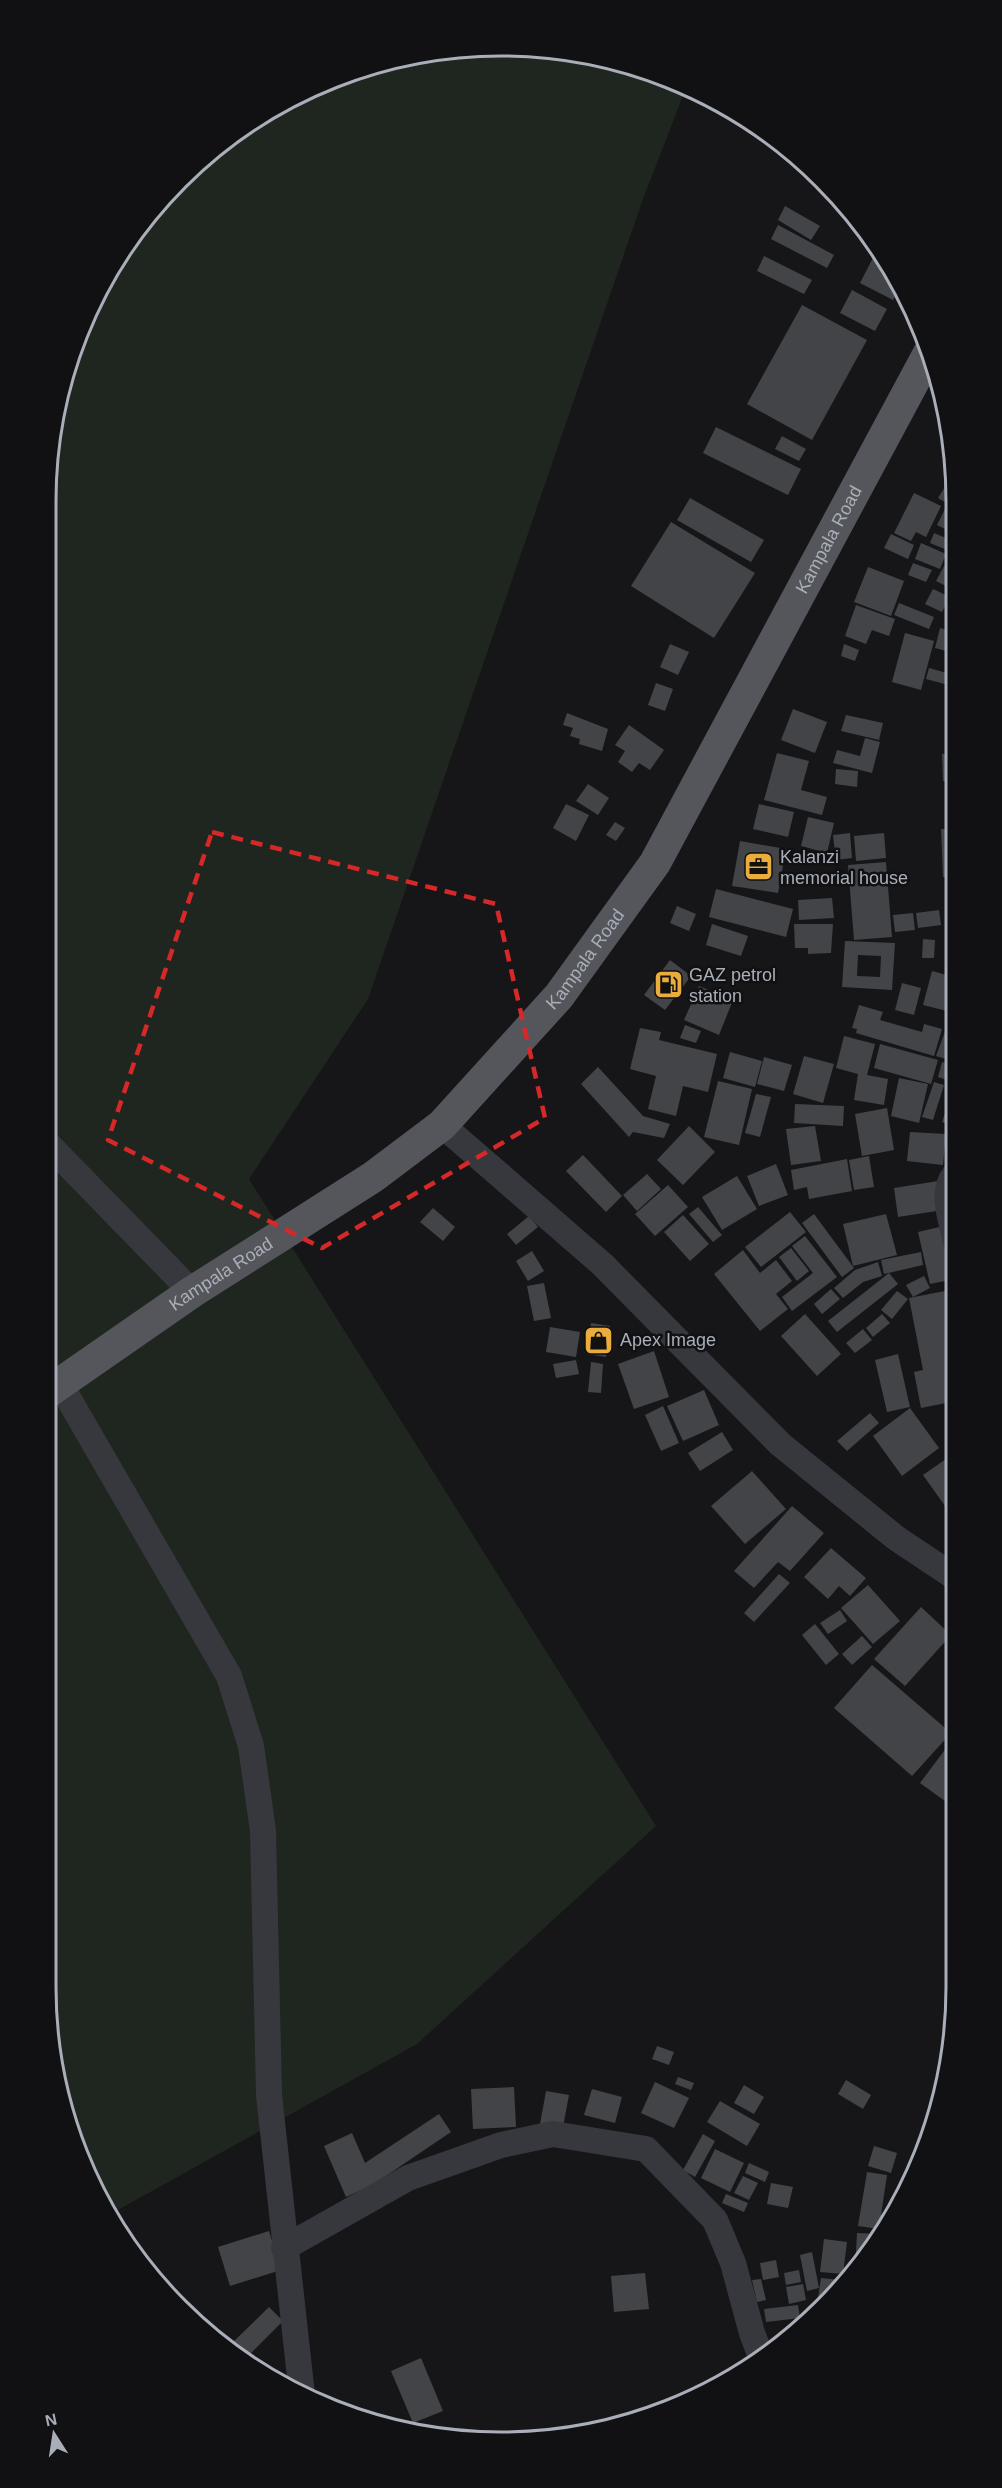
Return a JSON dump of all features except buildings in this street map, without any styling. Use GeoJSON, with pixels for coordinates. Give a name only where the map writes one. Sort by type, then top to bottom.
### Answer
{"type":"FeatureCollection","features":[{"type":"Feature","properties":{"kind":"main road","name":"Kampala Road"},"geometry":{"type":"LineString","coordinates":[[56,1386],[192,1292],[373,1177],[442,1125],[559,996],[655,863],[924,362]]}},
{"type":"Feature","properties":{"kind":"street"},"geometry":{"type":"LineString","coordinates":[[442,1125],[602,1264],[780,1444],[896,1538],[946,1571]]}},
{"type":"Feature","properties":{"kind":"street"},"geometry":{"type":"LineString","coordinates":[[56,1152],[192,1292]]}},
{"type":"Feature","properties":{"kind":"street"},"geometry":{"type":"LineString","coordinates":[[56,1395],[229,1676],[251,1746],[263,1831],[269,2095],[301,2385]]}},
{"type":"Feature","properties":{"kind":"street"},"geometry":{"type":"LineString","coordinates":[[284,2248],[408,2178],[501,2145],[553,2134],[646,2149],[715,2220],[733,2263],[759,2350]]}},
{"type":"Feature","properties":{"kind":"highlighted area"},"geometry":{"type":"Polygon","coordinates":[[[212,832],[496,904],[545,1118],[322,1248],[108,1140],[212,832]]]}},
{"type":"Feature","properties":{"kind":"shaded area"},"geometry":{"type":"Polygon","coordinates":[[[472,56],[530,56],[588,64],[616,71],[683,95],[643,199],[368,999],[249,1179],[656,1826],[417,2044],[116,2211],[89,2157],[64,2074],[56,2016],[56,472],[64,414],[71,386],[79,358],[101,304],[115,278],[148,230],[166,207],[207,166],[278,115],[304,101],[358,79],[443,59],[472,56]]]}},
{"type":"Feature","properties":{"kind":"place","name":"Kalanzi memorial house"},"geometry":{"type":"Point","coordinates":[759,867]}},
{"type":"Feature","properties":{"kind":"place","name":"GAZ petrol station"},"geometry":{"type":"Point","coordinates":[668,985]}},
{"type":"Feature","properties":{"kind":"place","name":"Apex Image"},"geometry":{"type":"Point","coordinates":[599,1340]}}]}
